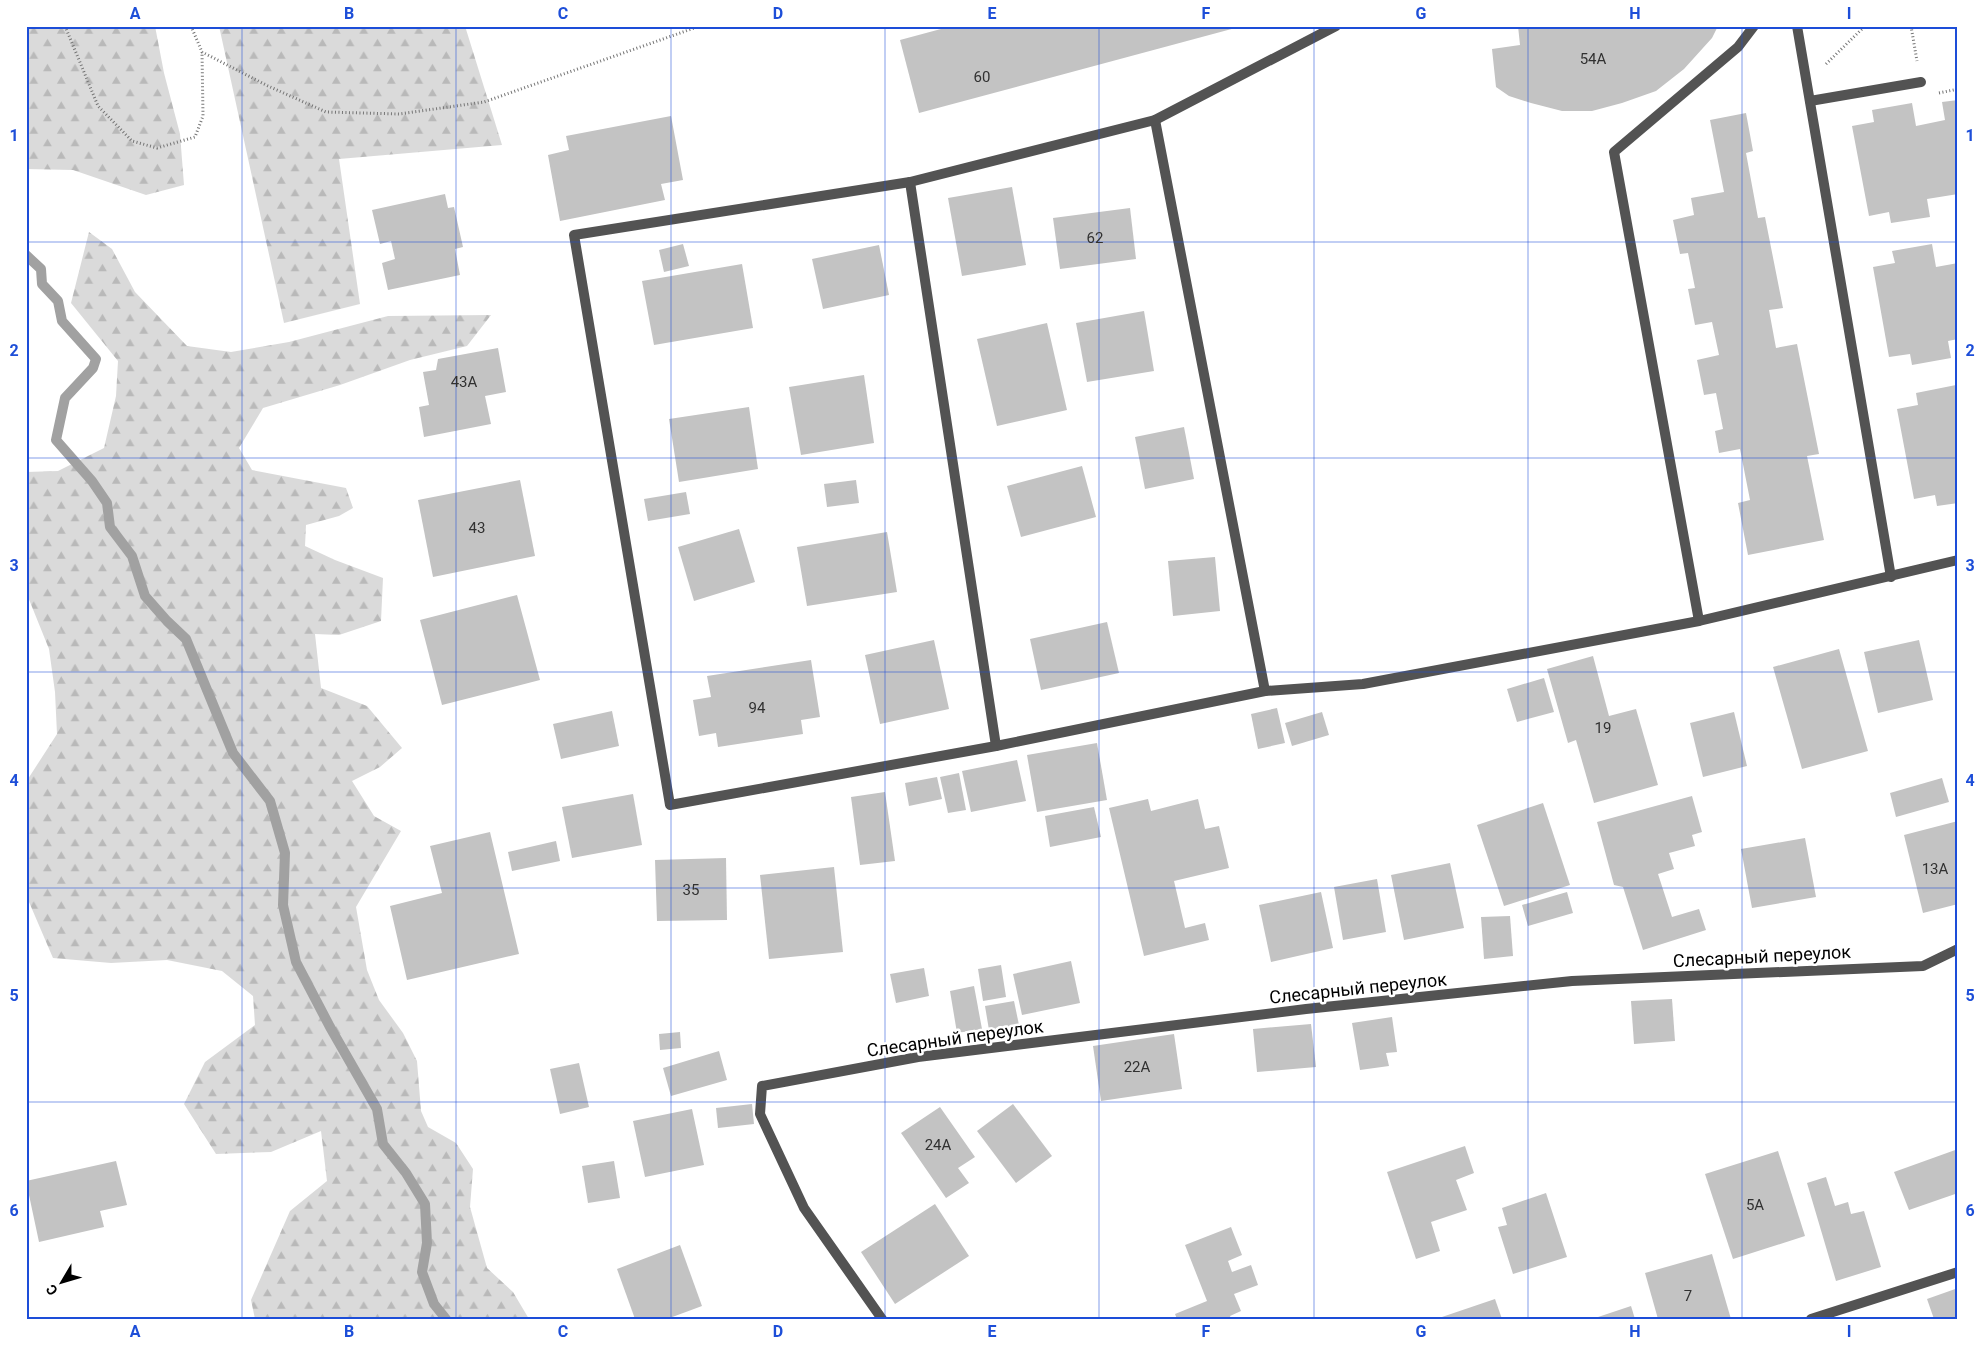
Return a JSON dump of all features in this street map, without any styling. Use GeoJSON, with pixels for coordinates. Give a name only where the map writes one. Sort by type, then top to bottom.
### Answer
{"type":"FeatureCollection","features":[{"type":"Feature","properties":{"kind":"street"},"geometry":{"type":"LineString","coordinates":[[1336,26],[1155,120],[910,182],[574,235],[670,805],[996,746],[1265,691],[1364,684],[1699,621],[1958,560]]}},
{"type":"Feature","properties":{"kind":"street"},"geometry":{"type":"LineString","coordinates":[[1699,621],[1614,152],[1738,47],[1754,26]]}},
{"type":"Feature","properties":{"kind":"street"},"geometry":{"type":"LineString","coordinates":[[1797,26],[1891,576]]}},
{"type":"Feature","properties":{"kind":"street"},"geometry":{"type":"LineString","coordinates":[[1810,101],[1921,82]]}},
{"type":"Feature","properties":{"kind":"street"},"geometry":{"type":"LineString","coordinates":[[1155,120],[1265,691]]}},
{"type":"Feature","properties":{"kind":"street"},"geometry":{"type":"LineString","coordinates":[[910,182],[996,746]]}},
{"type":"Feature","properties":{"kind":"street","name":"Слесарный переулок"},"geometry":{"type":"LineString","coordinates":[[882,1319],[804,1208],[760,1114],[762,1086],[918,1057],[1306,1009],[1572,981],[1923,966],[1958,949]]}},
{"type":"Feature","properties":{"kind":"street"},"geometry":{"type":"LineString","coordinates":[[1811,1319],[1958,1272]]}},
{"type":"Feature","properties":{"kind":"path"},"geometry":{"type":"LineString","coordinates":[[65,26],[98,106],[132,141],[157,148],[195,137],[203,116],[202,52],[191,26]]}},
{"type":"Feature","properties":{"kind":"path"},"geometry":{"type":"LineString","coordinates":[[202,52],[268,86],[326,112],[399,114],[484,102],[700,26]]}},
{"type":"Feature","properties":{"kind":"path"},"geometry":{"type":"LineString","coordinates":[[1820,60],[1822,68],[1865,26]]}},
{"type":"Feature","properties":{"kind":"path"},"geometry":{"type":"LineString","coordinates":[[1911,26],[1921,82]]}},
{"type":"Feature","properties":{"kind":"path"},"geometry":{"type":"LineString","coordinates":[[1935,94],[1958,89]]}},
{"type":"Feature","properties":{"kind":"green space"},"geometry":{"type":"Polygon","coordinates":[[[26,26],[155,26],[164,73],[180,134],[184,185],[146,195],[73,170],[26,169],[26,26]]]}},
{"type":"Feature","properties":{"kind":"green space"},"geometry":{"type":"Polygon","coordinates":[[[219,26],[465,26],[502,145],[339,159],[360,304],[284,323],[219,26]]]}},
{"type":"Feature","properties":{"kind":"green space"},"geometry":{"type":"Polygon","coordinates":[[[89,232],[112,249],[135,292],[187,346],[231,352],[289,342],[388,316],[491,315],[467,346],[410,360],[340,385],[263,408],[239,448],[252,470],[346,488],[353,508],[339,516],[306,525],[305,546],[335,560],[383,578],[381,621],[339,635],[315,634],[321,688],[367,706],[402,748],[380,767],[352,781],[374,816],[401,831],[356,907],[367,970],[379,1000],[403,1033],[417,1061],[421,1111],[428,1127],[456,1143],[473,1169],[470,1207],[487,1268],[513,1292],[529,1319],[255,1319],[251,1300],[290,1211],[327,1181],[321,1131],[271,1152],[216,1154],[184,1104],[205,1062],[255,1025],[253,996],[222,971],[167,960],[111,963],[53,958],[26,895],[26,782],[57,734],[55,692],[49,649],[26,592],[26,472],[58,471],[104,448],[116,396],[118,361],[71,303],[89,232]]]}},
{"type":"Feature","properties":{"kind":"building"},"geometry":{"type":"Polygon","coordinates":[[[952,26],[1239,27],[919,113],[900,40],[952,26]]]}},
{"type":"Feature","properties":{"kind":"building"},"geometry":{"type":"Polygon","coordinates":[[[1518,26],[1718,26],[1712,38],[1684,69],[1656,91],[1592,111],[1562,111],[1509,96],[1496,87],[1492,49],[1520,45],[1518,26]]]}},
{"type":"Feature","properties":{"kind":"building"},"geometry":{"type":"Polygon","coordinates":[[[1958,100],[1958,194],[1927,199],[1930,217],[1891,223],[1889,212],[1869,216],[1852,126],[1874,122],[1872,110],[1912,103],[1916,126],[1945,120],[1942,102],[1958,100]]]}},
{"type":"Feature","properties":{"kind":"building"},"geometry":{"type":"Polygon","coordinates":[[[1746,113],[1753,151],[1746,153],[1758,218],[1765,217],[1783,308],[1769,310],[1776,348],[1797,344],[1819,454],[1807,456],[1824,540],[1748,555],[1738,503],[1750,500],[1740,449],[1719,453],[1715,431],[1723,429],[1716,393],[1704,395],[1697,360],[1719,355],[1712,322],[1695,325],[1688,289],[1695,288],[1688,253],[1680,254],[1673,220],[1694,215],[1691,198],[1724,192],[1710,120],[1746,113]]]}},
{"type":"Feature","properties":{"kind":"building"},"geometry":{"type":"Polygon","coordinates":[[[671,116],[683,180],[661,184],[665,200],[560,221],[548,155],[569,150],[566,136],[671,116]]]}},
{"type":"Feature","properties":{"kind":"building"},"geometry":{"type":"Polygon","coordinates":[[[1012,187],[1026,265],[962,276],[948,198],[1012,187]]]}},
{"type":"Feature","properties":{"kind":"building"},"geometry":{"type":"Polygon","coordinates":[[[445,194],[448,208],[454,207],[463,247],[455,249],[460,275],[388,290],[382,263],[395,259],[391,241],[380,244],[372,210],[445,194]]]}},
{"type":"Feature","properties":{"kind":"building"},"geometry":{"type":"Polygon","coordinates":[[[1130,208],[1136,259],[1060,269],[1053,218],[1130,208]]]}},
{"type":"Feature","properties":{"kind":"building"},"geometry":{"type":"Polygon","coordinates":[[[683,244],[689,266],[664,272],[659,250],[683,244]]]}},
{"type":"Feature","properties":{"kind":"building"},"geometry":{"type":"Polygon","coordinates":[[[1932,244],[1936,267],[1958,263],[1958,339],[1948,341],[1951,358],[1912,365],[1910,354],[1889,357],[1873,267],[1895,263],[1892,251],[1932,244]]]}},
{"type":"Feature","properties":{"kind":"building"},"geometry":{"type":"Polygon","coordinates":[[[879,245],[889,295],[823,309],[812,259],[879,245]]]}},
{"type":"Feature","properties":{"kind":"building"},"geometry":{"type":"Polygon","coordinates":[[[742,264],[753,328],[654,345],[642,281],[742,264]]]}},
{"type":"Feature","properties":{"kind":"building"},"geometry":{"type":"Polygon","coordinates":[[[1144,311],[1154,371],[1087,382],[1076,323],[1144,311]]]}},
{"type":"Feature","properties":{"kind":"building"},"geometry":{"type":"Polygon","coordinates":[[[1047,323],[1067,410],[997,426],[977,339],[1047,323]]]}},
{"type":"Feature","properties":{"kind":"building"},"geometry":{"type":"Polygon","coordinates":[[[498,348],[506,392],[485,396],[491,424],[424,437],[419,407],[429,405],[423,372],[436,370],[438,359],[498,348]]]}},
{"type":"Feature","properties":{"kind":"building"},"geometry":{"type":"Polygon","coordinates":[[[864,375],[874,443],[801,455],[789,387],[864,375]]]}},
{"type":"Feature","properties":{"kind":"building"},"geometry":{"type":"Polygon","coordinates":[[[1956,385],[1958,394],[1958,503],[1937,506],[1935,495],[1914,499],[1897,409],[1918,405],[1916,393],[1956,385]]]}},
{"type":"Feature","properties":{"kind":"building"},"geometry":{"type":"Polygon","coordinates":[[[749,407],[758,469],[679,482],[669,419],[749,407]]]}},
{"type":"Feature","properties":{"kind":"building"},"geometry":{"type":"Polygon","coordinates":[[[1184,427],[1194,479],[1145,489],[1135,437],[1184,427]]]}},
{"type":"Feature","properties":{"kind":"building"},"geometry":{"type":"Polygon","coordinates":[[[1082,466],[1096,517],[1021,537],[1007,486],[1082,466]]]}},
{"type":"Feature","properties":{"kind":"building"},"geometry":{"type":"Polygon","coordinates":[[[520,480],[535,556],[433,577],[418,500],[520,480]]]}},
{"type":"Feature","properties":{"kind":"building"},"geometry":{"type":"Polygon","coordinates":[[[856,480],[859,503],[827,507],[824,484],[856,480]]]}},
{"type":"Feature","properties":{"kind":"building"},"geometry":{"type":"Polygon","coordinates":[[[686,492],[690,514],[648,521],[644,499],[686,492]]]}},
{"type":"Feature","properties":{"kind":"building"},"geometry":{"type":"Polygon","coordinates":[[[739,529],[755,582],[694,601],[678,547],[739,529]]]}},
{"type":"Feature","properties":{"kind":"building"},"geometry":{"type":"Polygon","coordinates":[[[887,532],[897,592],[807,606],[797,547],[887,532]]]}},
{"type":"Feature","properties":{"kind":"building"},"geometry":{"type":"Polygon","coordinates":[[[1215,557],[1220,611],[1173,616],[1168,561],[1215,557]]]}},
{"type":"Feature","properties":{"kind":"building"},"geometry":{"type":"Polygon","coordinates":[[[517,595],[540,680],[442,705],[420,620],[517,595]]]}},
{"type":"Feature","properties":{"kind":"building"},"geometry":{"type":"Polygon","coordinates":[[[1107,622],[1119,673],[1041,690],[1030,639],[1107,622]]]}},
{"type":"Feature","properties":{"kind":"building"},"geometry":{"type":"Polygon","coordinates":[[[934,640],[949,709],[880,724],[865,655],[934,640]]]}},
{"type":"Feature","properties":{"kind":"building"},"geometry":{"type":"Polygon","coordinates":[[[1919,640],[1933,700],[1878,713],[1864,652],[1919,640]]]}},
{"type":"Feature","properties":{"kind":"building"},"geometry":{"type":"Polygon","coordinates":[[[1839,649],[1868,751],[1802,769],[1773,667],[1839,649]]]}},
{"type":"Feature","properties":{"kind":"building"},"geometry":{"type":"Polygon","coordinates":[[[1593,656],[1609,716],[1636,709],[1658,785],[1594,803],[1576,740],[1568,743],[1547,669],[1593,656]]]}},
{"type":"Feature","properties":{"kind":"building"},"geometry":{"type":"Polygon","coordinates":[[[811,660],[820,717],[801,720],[803,734],[718,747],[716,733],[699,736],[693,700],[711,697],[707,676],[811,660]]]}},
{"type":"Feature","properties":{"kind":"building"},"geometry":{"type":"Polygon","coordinates":[[[1544,678],[1554,712],[1517,722],[1507,689],[1544,678]]]}},
{"type":"Feature","properties":{"kind":"building"},"geometry":{"type":"Polygon","coordinates":[[[1277,708],[1285,743],[1258,749],[1251,714],[1277,708]]]}},
{"type":"Feature","properties":{"kind":"building"},"geometry":{"type":"Polygon","coordinates":[[[612,711],[619,746],[561,759],[553,724],[612,711]]]}},
{"type":"Feature","properties":{"kind":"building"},"geometry":{"type":"Polygon","coordinates":[[[1322,712],[1329,735],[1292,746],[1285,723],[1322,712]]]}},
{"type":"Feature","properties":{"kind":"building"},"geometry":{"type":"Polygon","coordinates":[[[1734,712],[1747,766],[1703,777],[1690,723],[1734,712]]]}},
{"type":"Feature","properties":{"kind":"building"},"geometry":{"type":"Polygon","coordinates":[[[1097,743],[1107,800],[1037,812],[1027,755],[1097,743]]]}},
{"type":"Feature","properties":{"kind":"building"},"geometry":{"type":"Polygon","coordinates":[[[1017,760],[1026,801],[971,812],[962,771],[1017,760]]]}},
{"type":"Feature","properties":{"kind":"building"},"geometry":{"type":"Polygon","coordinates":[[[959,773],[966,810],[948,813],[940,777],[959,773]]]}},
{"type":"Feature","properties":{"kind":"building"},"geometry":{"type":"Polygon","coordinates":[[[937,777],[942,799],[909,806],[905,783],[937,777]]]}},
{"type":"Feature","properties":{"kind":"building"},"geometry":{"type":"Polygon","coordinates":[[[1942,778],[1949,802],[1896,817],[1890,793],[1942,778]]]}},
{"type":"Feature","properties":{"kind":"building"},"geometry":{"type":"Polygon","coordinates":[[[885,792],[895,861],[860,865],[851,797],[885,792]]]}},
{"type":"Feature","properties":{"kind":"building"},"geometry":{"type":"Polygon","coordinates":[[[633,794],[642,845],[572,858],[562,807],[633,794]]]}},
{"type":"Feature","properties":{"kind":"building"},"geometry":{"type":"Polygon","coordinates":[[[1692,796],[1702,832],[1692,835],[1695,846],[1669,853],[1674,869],[1658,874],[1672,917],[1699,909],[1706,930],[1643,950],[1623,887],[1614,885],[1597,822],[1692,796]]]}},
{"type":"Feature","properties":{"kind":"building"},"geometry":{"type":"Polygon","coordinates":[[[1148,799],[1151,811],[1198,799],[1205,829],[1219,826],[1229,868],[1174,881],[1185,928],[1205,923],[1209,940],[1144,956],[1109,808],[1148,799]]]}},
{"type":"Feature","properties":{"kind":"building"},"geometry":{"type":"Polygon","coordinates":[[[1543,803],[1570,885],[1504,906],[1477,825],[1543,803]]]}},
{"type":"Feature","properties":{"kind":"building"},"geometry":{"type":"Polygon","coordinates":[[[1094,807],[1101,837],[1050,847],[1045,816],[1094,807]]]}},
{"type":"Feature","properties":{"kind":"building"},"geometry":{"type":"Polygon","coordinates":[[[1958,821],[1958,904],[1923,913],[1904,835],[1958,821]]]}},
{"type":"Feature","properties":{"kind":"building"},"geometry":{"type":"Polygon","coordinates":[[[490,832],[519,954],[407,980],[390,906],[442,893],[430,846],[490,832]]]}},
{"type":"Feature","properties":{"kind":"building"},"geometry":{"type":"Polygon","coordinates":[[[1805,838],[1816,897],[1752,908],[1741,849],[1805,838]]]}},
{"type":"Feature","properties":{"kind":"building"},"geometry":{"type":"Polygon","coordinates":[[[556,841],[560,861],[512,871],[508,852],[556,841]]]}},
{"type":"Feature","properties":{"kind":"building"},"geometry":{"type":"Polygon","coordinates":[[[726,858],[727,920],[657,921],[655,860],[726,858]]]}},
{"type":"Feature","properties":{"kind":"building"},"geometry":{"type":"Polygon","coordinates":[[[1450,863],[1464,928],[1404,940],[1391,875],[1450,863]]]}},
{"type":"Feature","properties":{"kind":"building"},"geometry":{"type":"Polygon","coordinates":[[[834,867],[843,952],[769,959],[760,875],[834,867]]]}},
{"type":"Feature","properties":{"kind":"building"},"geometry":{"type":"Polygon","coordinates":[[[1377,879],[1386,932],[1343,940],[1334,887],[1377,879]]]}},
{"type":"Feature","properties":{"kind":"building"},"geometry":{"type":"Polygon","coordinates":[[[1321,892],[1333,948],[1271,962],[1259,905],[1321,892]]]}},
{"type":"Feature","properties":{"kind":"building"},"geometry":{"type":"Polygon","coordinates":[[[1567,892],[1573,913],[1528,926],[1522,905],[1567,892]]]}},
{"type":"Feature","properties":{"kind":"building"},"geometry":{"type":"Polygon","coordinates":[[[1510,916],[1513,956],[1484,959],[1481,917],[1510,916]]]}},
{"type":"Feature","properties":{"kind":"building"},"geometry":{"type":"Polygon","coordinates":[[[1071,961],[1080,1003],[1022,1015],[1013,974],[1071,961]]]}},
{"type":"Feature","properties":{"kind":"building"},"geometry":{"type":"Polygon","coordinates":[[[1001,965],[1006,997],[983,1001],[978,969],[1001,965]]]}},
{"type":"Feature","properties":{"kind":"building"},"geometry":{"type":"Polygon","coordinates":[[[924,968],[929,996],[896,1003],[890,974],[924,968]]]}},
{"type":"Feature","properties":{"kind":"building"},"geometry":{"type":"Polygon","coordinates":[[[974,986],[982,1029],[957,1033],[950,991],[974,986]]]}},
{"type":"Feature","properties":{"kind":"building"},"geometry":{"type":"Polygon","coordinates":[[[1672,999],[1675,1041],[1634,1044],[1631,1001],[1672,999]]]}},
{"type":"Feature","properties":{"kind":"building"},"geometry":{"type":"Polygon","coordinates":[[[1014,1001],[1019,1025],[989,1030],[985,1006],[1014,1001]]]}},
{"type":"Feature","properties":{"kind":"building"},"geometry":{"type":"Polygon","coordinates":[[[1392,1017],[1397,1052],[1386,1053],[1389,1066],[1360,1070],[1352,1023],[1392,1017]]]}},
{"type":"Feature","properties":{"kind":"building"},"geometry":{"type":"Polygon","coordinates":[[[1311,1024],[1316,1067],[1257,1072],[1253,1029],[1311,1024]]]}},
{"type":"Feature","properties":{"kind":"building"},"geometry":{"type":"Polygon","coordinates":[[[680,1032],[681,1048],[660,1050],[659,1034],[680,1032]]]}},
{"type":"Feature","properties":{"kind":"building"},"geometry":{"type":"Polygon","coordinates":[[[1174,1034],[1182,1089],[1101,1101],[1093,1046],[1174,1034]]]}},
{"type":"Feature","properties":{"kind":"building"},"geometry":{"type":"Polygon","coordinates":[[[719,1051],[727,1080],[671,1096],[663,1068],[719,1051]]]}},
{"type":"Feature","properties":{"kind":"building"},"geometry":{"type":"Polygon","coordinates":[[[579,1063],[589,1107],[560,1114],[550,1069],[579,1063]]]}},
{"type":"Feature","properties":{"kind":"building"},"geometry":{"type":"Polygon","coordinates":[[[752,1104],[754,1124],[718,1128],[716,1108],[752,1104]]]}},
{"type":"Feature","properties":{"kind":"building"},"geometry":{"type":"Polygon","coordinates":[[[1013,1104],[1052,1156],[1016,1183],[977,1131],[1013,1104]]]}},
{"type":"Feature","properties":{"kind":"building"},"geometry":{"type":"Polygon","coordinates":[[[940,1107],[975,1157],[958,1168],[969,1183],[946,1198],[901,1133],[940,1107]]]}},
{"type":"Feature","properties":{"kind":"building"},"geometry":{"type":"Polygon","coordinates":[[[692,1109],[704,1165],[645,1177],[633,1121],[692,1109]]]}},
{"type":"Feature","properties":{"kind":"building"},"geometry":{"type":"Polygon","coordinates":[[[1465,1146],[1474,1173],[1456,1180],[1467,1210],[1431,1222],[1440,1251],[1416,1259],[1387,1172],[1465,1146]]]}},
{"type":"Feature","properties":{"kind":"building"},"geometry":{"type":"Polygon","coordinates":[[[1958,1149],[1958,1193],[1909,1210],[1894,1172],[1958,1149]]]}},
{"type":"Feature","properties":{"kind":"building"},"geometry":{"type":"Polygon","coordinates":[[[1778,1151],[1805,1236],[1733,1259],[1705,1174],[1778,1151]]]}},
{"type":"Feature","properties":{"kind":"building"},"geometry":{"type":"Polygon","coordinates":[[[116,1161],[127,1205],[100,1211],[104,1227],[39,1242],[26,1181],[116,1161]]]}},
{"type":"Feature","properties":{"kind":"building"},"geometry":{"type":"Polygon","coordinates":[[[614,1161],[620,1198],[588,1203],[582,1166],[614,1161]]]}},
{"type":"Feature","properties":{"kind":"building"},"geometry":{"type":"Polygon","coordinates":[[[1826,1177],[1835,1206],[1848,1202],[1851,1214],[1864,1211],[1881,1267],[1836,1281],[1807,1183],[1826,1177]]]}},
{"type":"Feature","properties":{"kind":"building"},"geometry":{"type":"Polygon","coordinates":[[[1546,1193],[1567,1257],[1513,1274],[1498,1227],[1507,1225],[1502,1208],[1546,1193]]]}},
{"type":"Feature","properties":{"kind":"building"},"geometry":{"type":"Polygon","coordinates":[[[935,1204],[969,1256],[895,1304],[861,1252],[935,1204]]]}},
{"type":"Feature","properties":{"kind":"building"},"geometry":{"type":"Polygon","coordinates":[[[1231,1227],[1242,1255],[1228,1261],[1232,1272],[1251,1265],[1258,1285],[1234,1294],[1241,1311],[1230,1316],[1231,1319],[1177,1319],[1175,1314],[1207,1301],[1185,1245],[1231,1227]]]}},
{"type":"Feature","properties":{"kind":"building"},"geometry":{"type":"Polygon","coordinates":[[[680,1245],[702,1306],[667,1319],[635,1319],[617,1269],[680,1245]]]}},
{"type":"Feature","properties":{"kind":"building"},"geometry":{"type":"Polygon","coordinates":[[[1712,1254],[1731,1319],[1658,1319],[1645,1273],[1712,1254]]]}},
{"type":"Feature","properties":{"kind":"building"},"geometry":{"type":"Polygon","coordinates":[[[1958,1288],[1958,1319],[1934,1319],[1927,1299],[1958,1288]]]}},
{"type":"Feature","properties":{"kind":"building"},"geometry":{"type":"Polygon","coordinates":[[[1495,1299],[1502,1319],[1439,1319],[1439,1318],[1495,1299]]]}},
{"type":"Feature","properties":{"kind":"building"},"geometry":{"type":"Polygon","coordinates":[[[1631,1306],[1635,1319],[1595,1319],[1595,1318],[1631,1306]]]}},
{"type":"Feature","properties":{"kind":"waterway"},"geometry":{"type":"LineString","coordinates":[[26,255],[41,269],[42,284],[58,301],[62,321],[96,359],[93,368],[65,398],[56,440],[92,481],[107,503],[110,527],[132,556],[145,596],[186,639],[233,753],[270,801],[285,853],[283,905],[296,962],[330,1027],[377,1109],[383,1144],[406,1173],[425,1204],[427,1243],[422,1272],[434,1304],[446,1319]]}}]}
